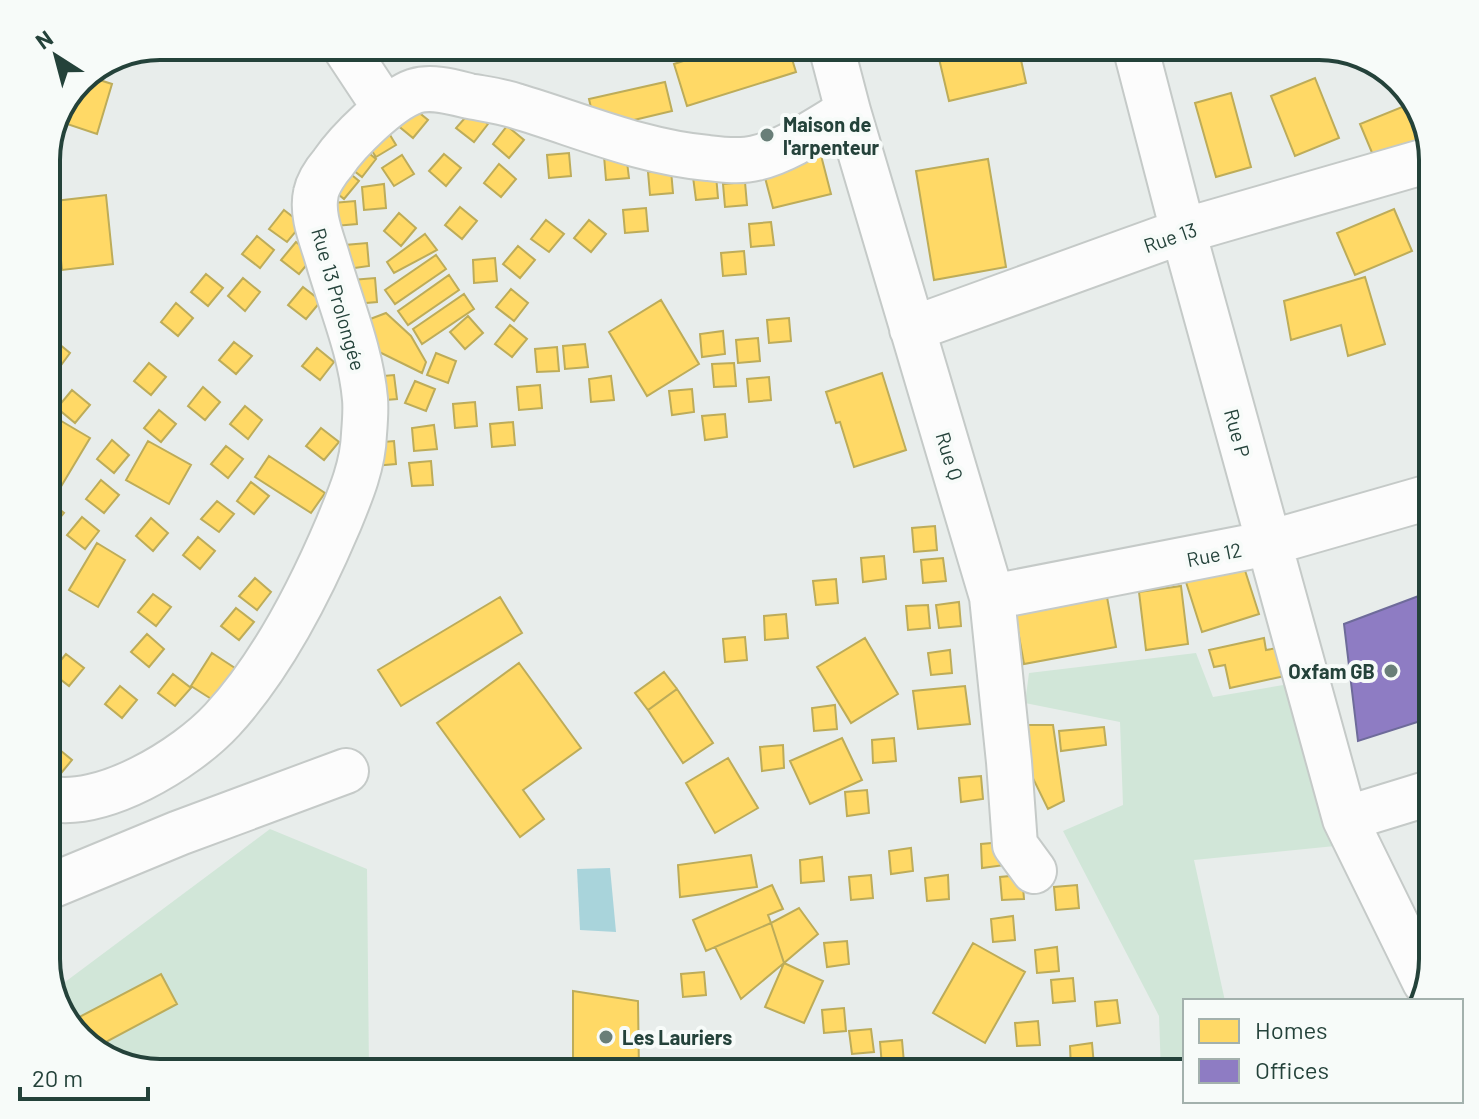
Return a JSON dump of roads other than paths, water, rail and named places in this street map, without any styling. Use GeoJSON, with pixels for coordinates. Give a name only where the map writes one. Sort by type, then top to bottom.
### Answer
{"type":"FeatureCollection","features":[{"type":"Feature","properties":{"kind":"street"},"geometry":{"type":"LineString","coordinates":[[353,60],[385,108]]}},
{"type":"Feature","properties":{"kind":"street","name":"Rue Q"},"geometry":{"type":"LineString","coordinates":[[843,60],[848,111],[992,597],[1015,845],[1034,871]]}},
{"type":"Feature","properties":{"kind":"street","name":"Rue P"},"geometry":{"type":"LineString","coordinates":[[1139,60],[1345,819],[1418,968]]}},
{"type":"Feature","properties":{"kind":"street","name":"Rue 13 Prolongée"},"geometry":{"type":"LineString","coordinates":[[60,802],[99,795],[145,778],[182,754],[221,721],[264,666],[326,553],[353,489],[364,449],[365,401],[356,353],[316,222],[316,192],[344,148],[385,108],[416,90],[442,90],[513,105],[623,141],[683,156],[729,160],[756,159],[803,138],[848,111]]}},
{"type":"Feature","properties":{"kind":"street","name":"Rue 13"},"geometry":{"type":"LineString","coordinates":[[912,329],[1183,231],[1419,163]]}},
{"type":"Feature","properties":{"kind":"street","name":"Rue 12"},"geometry":{"type":"LineString","coordinates":[[992,597],[1269,543],[1419,500]]}},
{"type":"Feature","properties":{"kind":"street"},"geometry":{"type":"LineString","coordinates":[[60,882],[179,833],[346,771]]}},
{"type":"Feature","properties":{"kind":"street"},"geometry":{"type":"LineString","coordinates":[[1345,819],[1419,796]]}},
{"type":"Feature","properties":{"kind":"water"},"geometry":{"type":"Polygon","coordinates":[[[610,868],[616,932],[580,930],[577,869],[610,868]]]}},
{"type":"Feature","properties":{"kind":"place","name":"Maison de l'arpenteur"},"geometry":{"type":"Point","coordinates":[767,135]}},
{"type":"Feature","properties":{"kind":"place","name":"Oxfam GB"},"geometry":{"type":"Point","coordinates":[1391,671]}},
{"type":"Feature","properties":{"kind":"place","name":"Les Lauriers"},"geometry":{"type":"Point","coordinates":[606,1037]}}]}
